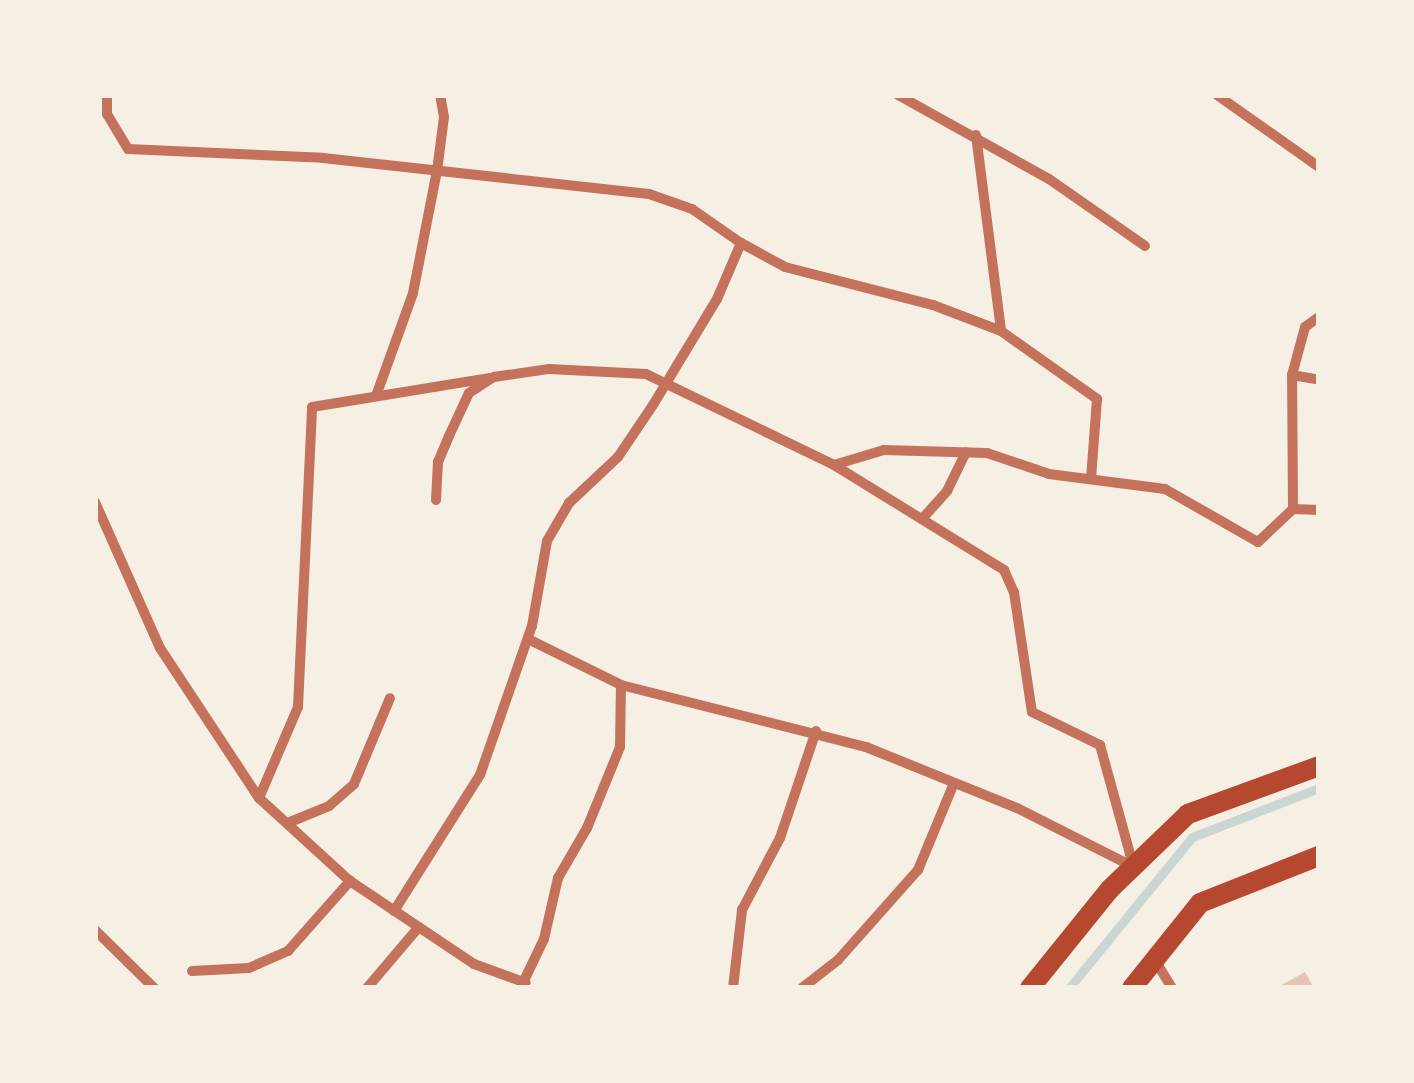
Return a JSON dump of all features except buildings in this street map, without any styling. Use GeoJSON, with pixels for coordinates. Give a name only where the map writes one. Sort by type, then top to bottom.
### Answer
{"type":"FeatureCollection","features":[{"type":"Feature","properties":{"kind":"main road"},"geometry":{"type":"LineString","coordinates":[[1030,988],[1134,866],[1188,814],[1319,766]]}},
{"type":"Feature","properties":{"kind":"main road"},"geometry":{"type":"LineString","coordinates":[[1132,988],[1200,903],[1319,856]]}},
{"type":"Feature","properties":{"kind":"street"},"geometry":{"type":"LineString","coordinates":[[107,95],[101,114],[128,150],[323,158],[438,170],[649,194],[692,209],[785,267],[933,305],[1001,331],[1097,399],[1091,478]]}},
{"type":"Feature","properties":{"kind":"street"},"geometry":{"type":"LineString","coordinates":[[376,396],[413,293],[438,170],[444,117],[440,95]]}},
{"type":"Feature","properties":{"kind":"street"},"geometry":{"type":"LineString","coordinates":[[898,95],[976,135],[1145,246]]}},
{"type":"Feature","properties":{"kind":"street"},"geometry":{"type":"LineString","coordinates":[[1217,95],[1319,167]]}},
{"type":"Feature","properties":{"kind":"street"},"geometry":{"type":"LineString","coordinates":[[976,135],[1001,331]]}},
{"type":"Feature","properties":{"kind":"street"},"geometry":{"type":"LineString","coordinates":[[394,911],[480,775],[528,639],[547,540],[569,503],[618,457],[717,299],[741,243]]}},
{"type":"Feature","properties":{"kind":"street"},"geometry":{"type":"LineString","coordinates":[[834,466],[884,450],[966,452],[1165,489],[1258,542],[1292,508],[1292,375],[1305,326],[1319,317]]}},
{"type":"Feature","properties":{"kind":"street"},"geometry":{"type":"LineString","coordinates":[[259,798],[298,706],[312,407],[549,369],[646,374],[834,466],[1004,570],[1014,592],[1032,712],[1100,744],[1134,866]]}},
{"type":"Feature","properties":{"kind":"street"},"geometry":{"type":"LineString","coordinates":[[1292,375],[1319,380]]}},
{"type":"Feature","properties":{"kind":"street"},"geometry":{"type":"LineString","coordinates":[[436,500],[438,462],[469,393],[494,377]]}},
{"type":"Feature","properties":{"kind":"street"},"geometry":{"type":"LineString","coordinates":[[922,519],[947,491],[966,452]]}},
{"type":"Feature","properties":{"kind":"street"},"geometry":{"type":"LineString","coordinates":[[95,502],[160,648],[259,798],[290,822],[350,881],[474,964],[523,985],[558,878],[587,828],[620,746],[620,685]]}},
{"type":"Feature","properties":{"kind":"street"},"geometry":{"type":"LineString","coordinates":[[1292,508],[1319,510]]}},
{"type":"Feature","properties":{"kind":"street"},"geometry":{"type":"LineString","coordinates":[[528,639],[620,685],[816,731],[954,784],[1134,866]]}},
{"type":"Feature","properties":{"kind":"street"},"geometry":{"type":"LineString","coordinates":[[290,822],[330,806],[354,784],[390,698]]}},
{"type":"Feature","properties":{"kind":"street"},"geometry":{"type":"LineString","coordinates":[[733,988],[742,910],[780,838],[816,731]]}},
{"type":"Feature","properties":{"kind":"street"},"geometry":{"type":"LineString","coordinates":[[802,988],[838,960],[918,870],[954,784]]}},
{"type":"Feature","properties":{"kind":"street"},"geometry":{"type":"LineString","coordinates":[[192,970],[249,968],[288,951],[350,881]]}},
{"type":"Feature","properties":{"kind":"street"},"geometry":{"type":"LineString","coordinates":[[367,988],[419,928]]}},
{"type":"Feature","properties":{"kind":"street"},"geometry":{"type":"LineString","coordinates":[[95,930],[154,988]]}},
{"type":"Feature","properties":{"kind":"street"},"geometry":{"type":"LineString","coordinates":[[1154,959],[1172,988]]}},
{"type":"Feature","properties":{"kind":"waterway"},"geometry":{"type":"LineString","coordinates":[[1069,988],[1192,837],[1319,788]]}}]}
